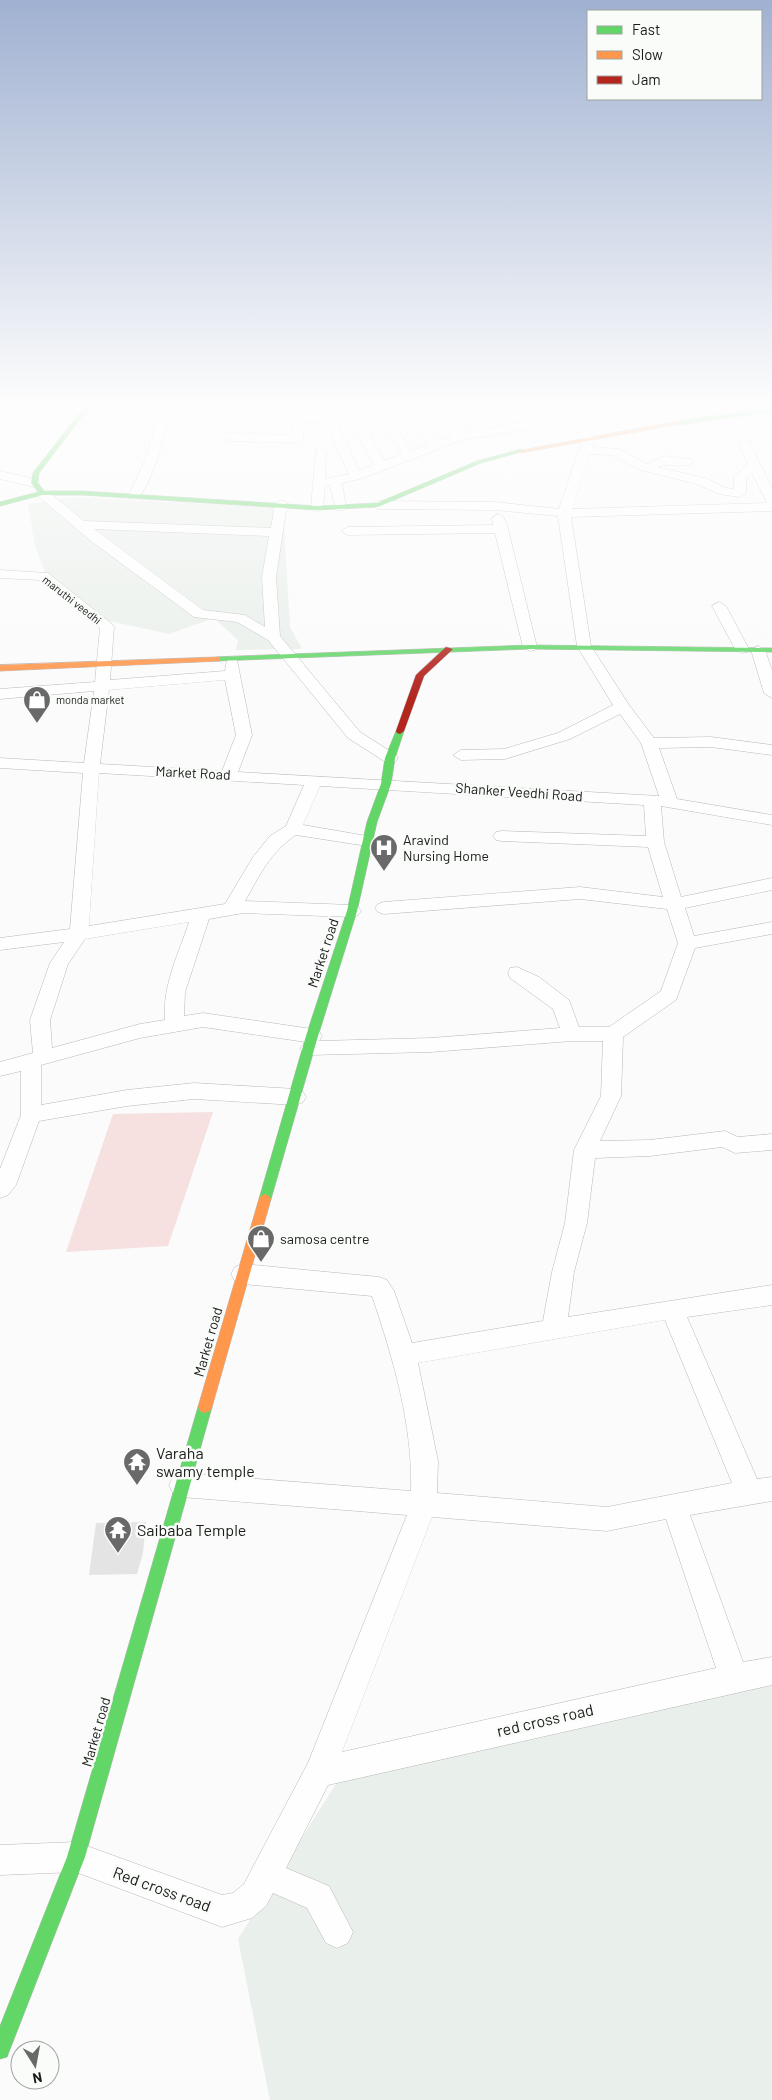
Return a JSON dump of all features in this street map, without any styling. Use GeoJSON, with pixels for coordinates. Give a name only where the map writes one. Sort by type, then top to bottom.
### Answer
{"type":"FeatureCollection","features":[{"type":"Feature","properties":{"kind":"street"},"geometry":{"type":"LineString","coordinates":[[53,501],[81,525],[199,614],[240,618],[273,638],[286,656],[354,735],[390,758]]}},
{"type":"Feature","properties":{"kind":"street"},"geometry":{"type":"LineString","coordinates":[[232,501],[317,508],[378,504],[495,506],[564,513],[772,506]]}},
{"type":"Feature","properties":{"kind":"street"},"geometry":{"type":"LineString","coordinates":[[317,508],[318,501]]}},
{"type":"Feature","properties":{"kind":"street"},"geometry":{"type":"LineString","coordinates":[[339,501],[340,506]]}},
{"type":"Feature","properties":{"kind":"street"},"geometry":{"type":"LineString","coordinates":[[378,504],[385,501]]}},
{"type":"Feature","properties":{"kind":"street"},"geometry":{"type":"LineString","coordinates":[[568,501],[564,513],[584,646],[622,708],[648,743],[670,804]]}},
{"type":"Feature","properties":{"kind":"street"},"geometry":{"type":"LineString","coordinates":[[273,638],[269,576],[281,504]]}},
{"type":"Feature","properties":{"kind":"street"},"geometry":{"type":"LineString","coordinates":[[495,506],[530,647]]}},
{"type":"Feature","properties":{"kind":"street"},"geometry":{"type":"LineString","coordinates":[[81,525],[276,532]]}},
{"type":"Feature","properties":{"kind":"street"},"geometry":{"type":"LineString","coordinates":[[348,531],[501,529]]}},
{"type":"Feature","properties":{"kind":"street","name":"maruthi veedhi"},"geometry":{"type":"LineString","coordinates":[[0,574],[43,576],[107,627],[105,664]]}},
{"type":"Feature","properties":{"kind":"street"},"geometry":{"type":"LineString","coordinates":[[719,606],[742,649]]}},
{"type":"Feature","properties":{"kind":"street"},"geometry":{"type":"LineString","coordinates":[[0,668],[449,649],[584,646],[742,649],[765,650],[772,693]]}},
{"type":"Feature","properties":{"kind":"street","name":"Market road"},"geometry":{"type":"LineString","coordinates":[[0,2050],[76,1857],[242,1274],[352,911],[367,842],[386,784],[390,758],[415,669],[449,649]]}},
{"type":"Feature","properties":{"kind":"street"},"geometry":{"type":"LineString","coordinates":[[397,651],[415,669]]}},
{"type":"Feature","properties":{"kind":"street"},"geometry":{"type":"LineString","coordinates":[[228,775],[244,735],[232,675],[232,659]]}},
{"type":"Feature","properties":{"kind":"street"},"geometry":{"type":"LineString","coordinates":[[0,1190],[5,1185],[31,1115],[40,1020],[59,962],[79,934],[91,769],[105,664]]}},
{"type":"Feature","properties":{"kind":"street"},"geometry":{"type":"LineString","coordinates":[[0,694],[232,675]]}},
{"type":"Feature","properties":{"kind":"street"},"geometry":{"type":"LineString","coordinates":[[461,755],[505,754],[564,736],[622,708]]}},
{"type":"Feature","properties":{"kind":"street"},"geometry":{"type":"LineString","coordinates":[[648,743],[711,742],[772,750]]}},
{"type":"Feature","properties":{"kind":"street","name":"Market Road"},"geometry":{"type":"LineString","coordinates":[[0,763],[386,784]]}},
{"type":"Feature","properties":{"kind":"street"},"geometry":{"type":"LineString","coordinates":[[230,909],[259,861],[276,840],[293,829],[310,794],[314,780]]}},
{"type":"Feature","properties":{"kind":"street","name":"Shanker Veedhi Road"},"geometry":{"type":"LineString","coordinates":[[386,784],[652,800],[772,820]]}},
{"type":"Feature","properties":{"kind":"street"},"geometry":{"type":"LineString","coordinates":[[0,1069],[140,1031],[203,1020],[311,1042],[431,1045],[572,1034],[613,1034],[669,995],[687,943],[655,842],[652,800]]}},
{"type":"Feature","properties":{"kind":"street"},"geometry":{"type":"LineString","coordinates":[[293,829],[367,842]]}},
{"type":"Feature","properties":{"kind":"street"},"geometry":{"type":"LineString","coordinates":[[502,836],[655,842]]}},
{"type":"Feature","properties":{"kind":"street"},"geometry":{"type":"LineString","coordinates":[[384,908],[580,894],[675,904],[772,884]]}},
{"type":"Feature","properties":{"kind":"street"},"geometry":{"type":"LineString","coordinates":[[0,944],[79,934],[259,906],[352,911]]}},
{"type":"Feature","properties":{"kind":"street"},"geometry":{"type":"LineString","coordinates":[[175,1025],[173,1005],[175,992],[201,914]]}},
{"type":"Feature","properties":{"kind":"street"},"geometry":{"type":"LineString","coordinates":[[687,943],[772,928]]}},
{"type":"Feature","properties":{"kind":"street"},"geometry":{"type":"LineString","coordinates":[[517,973],[562,1005],[572,1034]]}},
{"type":"Feature","properties":{"kind":"street"},"geometry":{"type":"LineString","coordinates":[[554,1329],[561,1280],[576,1223],[585,1150],[611,1096],[613,1034]]}},
{"type":"Feature","properties":{"kind":"street"},"geometry":{"type":"LineString","coordinates":[[31,1115],[127,1098],[194,1091],[296,1097]]}},
{"type":"Feature","properties":{"kind":"street"},"geometry":{"type":"LineString","coordinates":[[585,1150],[650,1148],[725,1140],[735,1146],[772,1142]]}},
{"type":"Feature","properties":{"kind":"street"},"geometry":{"type":"LineString","coordinates":[[242,1274],[379,1287],[404,1354],[425,1461],[424,1505]]}},
{"type":"Feature","properties":{"kind":"street"},"geometry":{"type":"LineString","coordinates":[[404,1354],[672,1308],[772,1295]]}},
{"type":"Feature","properties":{"kind":"street"},"geometry":{"type":"LineString","coordinates":[[182,1485],[607,1519],[761,1490],[672,1308]]}},
{"type":"Feature","properties":{"kind":"street","name":"Red cross road"},"geometry":{"type":"LineString","coordinates":[[76,1857],[222,1911],[241,1907],[255,1895],[319,1772],[424,1505]]}},
{"type":"Feature","properties":{"kind":"street"},"geometry":{"type":"LineString","coordinates":[[674,1505],[734,1678]]}},
{"type":"Feature","properties":{"kind":"street","name":"red cross road"},"geometry":{"type":"LineString","coordinates":[[319,1772],[772,1671]]}},
{"type":"Feature","properties":{"kind":"street"},"geometry":{"type":"LineString","coordinates":[[0,1860],[76,1857]]}},
{"type":"Feature","properties":{"kind":"street"},"geometry":{"type":"LineString","coordinates":[[266,1875],[318,1897],[337,1932]]}},
{"type":"Feature","properties":{"kind":"shaded area"},"geometry":{"type":"Polygon","coordinates":[[[48,501],[150,501],[283,508],[290,627],[302,649],[236,650],[238,640],[214,618],[169,634],[105,620],[46,574],[35,546],[28,504],[48,501]]]}},
{"type":"Feature","properties":{"kind":"shaded area"},"geometry":{"type":"Polygon","coordinates":[[[213,1112],[168,1246],[66,1252],[113,1114],[213,1112]]]}},
{"type":"Feature","properties":{"kind":"shaded area"},"geometry":{"type":"Polygon","coordinates":[[[772,1685],[772,2100],[270,2100],[238,1939],[351,1760],[772,1685]]]}},
{"type":"Feature","properties":{"kind":"building","name":"Saibaba Temple"},"geometry":{"type":"Polygon","coordinates":[[[146,1522],[143,1553],[137,1574],[89,1575],[96,1523],[146,1522]]]}},
{"type":"Feature","properties":{"kind":"traffic: fast"},"geometry":{"type":"LineString","coordinates":[[0,504],[11,501]]}},
{"type":"Feature","properties":{"kind":"traffic: fast"},"geometry":{"type":"LineString","coordinates":[[207,501],[317,508],[378,505],[387,501]]}},
{"type":"Feature","properties":{"kind":"traffic: fast"},"geometry":{"type":"LineString","coordinates":[[217,659],[530,647],[772,650]]}},
{"type":"Feature","properties":{"kind":"traffic: fast"},"geometry":{"type":"LineString","coordinates":[[265,1199],[312,1036],[352,911],[372,822],[386,784],[390,758],[400,731]]}},
{"type":"Feature","properties":{"kind":"traffic: fast"},"geometry":{"type":"LineString","coordinates":[[0,2050],[76,1857],[205,1407]]}},
{"type":"Feature","properties":{"kind":"traffic: slow"},"geometry":{"type":"LineString","coordinates":[[0,668],[217,659]]}},
{"type":"Feature","properties":{"kind":"traffic: slow"},"geometry":{"type":"LineString","coordinates":[[205,1407],[265,1199]]}},
{"type":"Feature","properties":{"kind":"traffic: jam"},"geometry":{"type":"LineString","coordinates":[[400,731],[420,675],[449,649]]}},
{"type":"Feature","properties":{"kind":"place","name":"monda market"},"geometry":{"type":"Point","coordinates":[37,724]}},
{"type":"Feature","properties":{"kind":"place","name":"Aravind Nursing Home"},"geometry":{"type":"Point","coordinates":[384,872]}},
{"type":"Feature","properties":{"kind":"place","name":"samosa centre"},"geometry":{"type":"Point","coordinates":[261,1263]}},
{"type":"Feature","properties":{"kind":"place","name":"Varaha swamy temple"},"geometry":{"type":"Point","coordinates":[137,1486]}},
{"type":"Feature","properties":{"kind":"place","name":"Saibaba Temple"},"geometry":{"type":"Point","coordinates":[118,1554]}}]}
